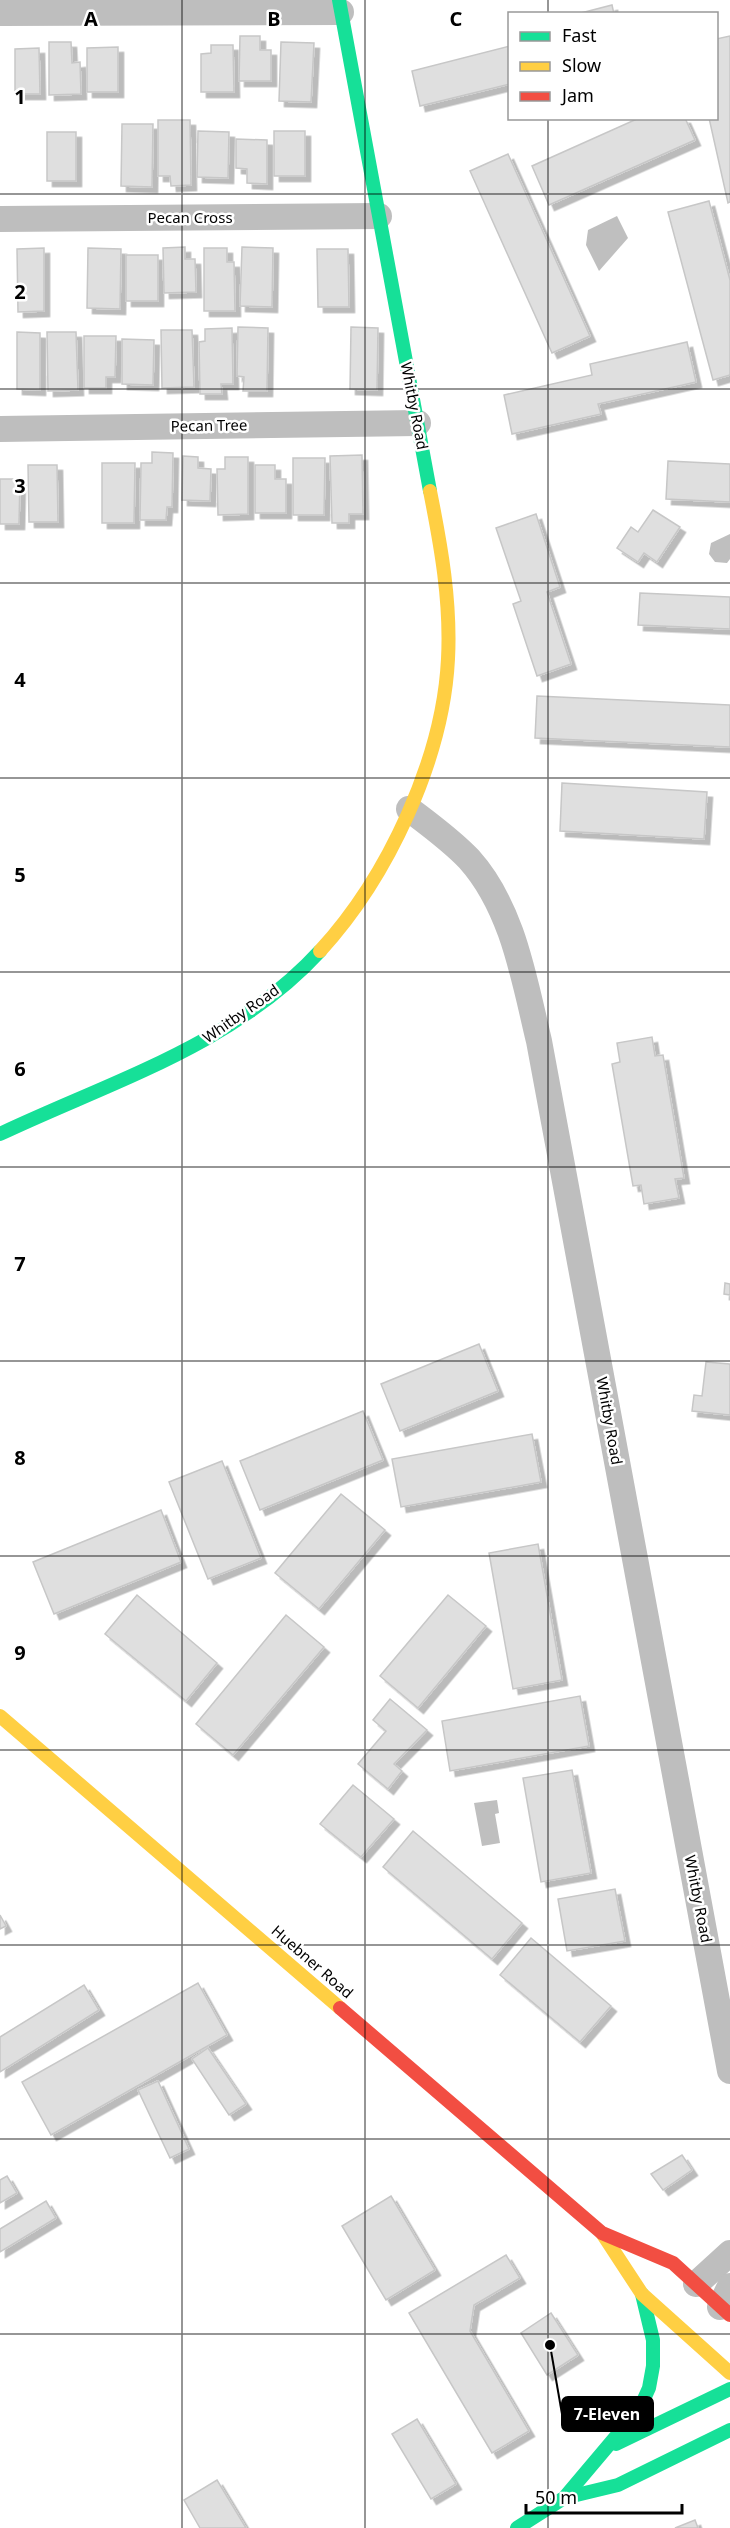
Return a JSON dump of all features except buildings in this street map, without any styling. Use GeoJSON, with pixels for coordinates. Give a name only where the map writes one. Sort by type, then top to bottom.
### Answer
{"type":"FeatureCollection","features":[{"type":"Feature","properties":{"kind":"main road","name":"Whitby Road"},"geometry":{"type":"LineString","coordinates":[[0,1134],[164,1062],[208,1039],[297,974],[324,948],[377,870],[409,810],[429,757],[447,673],[449,627],[443,559],[340,6]]}},
{"type":"Feature","properties":{"kind":"main road","name":"Huebner Road"},"geometry":{"type":"LineString","coordinates":[[0,1716],[602,2233],[642,2294],[730,2373]]}},
{"type":"Feature","properties":{"kind":"main road","name":"Huebner Road"},"geometry":{"type":"LineString","coordinates":[[602,2233],[673,2263],[696,2284],[727,2303]]}},
{"type":"Feature","properties":{"kind":"main road"},"geometry":{"type":"LineString","coordinates":[[564,2498],[601,2451],[640,2408],[649,2388],[653,2366],[653,2340],[642,2294]]}},
{"type":"Feature","properties":{"kind":"main road"},"geometry":{"type":"LineString","coordinates":[[601,2451],[730,2389]]}},
{"type":"Feature","properties":{"kind":"main road"},"geometry":{"type":"LineString","coordinates":[[517,2528],[564,2498],[618,2485],[730,2430]]}},
{"type":"Feature","properties":{"kind":"street"},"geometry":{"type":"LineString","coordinates":[[0,13],[340,6]]}},
{"type":"Feature","properties":{"kind":"street","name":"Pecan Cross"},"geometry":{"type":"LineString","coordinates":[[0,219],[379,216]]}},
{"type":"Feature","properties":{"kind":"street","name":"Pecan Tree"},"geometry":{"type":"LineString","coordinates":[[0,429],[418,423]]}},
{"type":"Feature","properties":{"kind":"street","name":"Whitby Road"},"geometry":{"type":"LineString","coordinates":[[409,810],[445,835],[470,860],[486,881],[500,906],[524,981],[541,1053],[730,2071]]}},
{"type":"Feature","properties":{"kind":"street"},"geometry":{"type":"LineString","coordinates":[[696,2284],[730,2253]]}},
{"type":"Feature","properties":{"kind":"shaded area"},"geometry":{"type":"Polygon","coordinates":[[[617,216],[628,238],[599,271],[586,245],[588,230],[617,216]]]}},
{"type":"Feature","properties":{"kind":"shaded area"},"geometry":{"type":"Polygon","coordinates":[[[730,534],[730,559],[727,563],[715,562],[709,554],[711,543],[730,534]]]}},
{"type":"Feature","properties":{"kind":"shaded area"},"geometry":{"type":"Polygon","coordinates":[[[497,1800],[499,1813],[495,1814],[500,1843],[482,1846],[474,1803],[497,1800]]]}},
{"type":"Feature","properties":{"kind":"traffic: fast"},"geometry":{"type":"LineString","coordinates":[[339,0],[430,491]]}},
{"type":"Feature","properties":{"kind":"traffic: fast"},"geometry":{"type":"LineString","coordinates":[[0,1134],[128,1078],[210,1036],[249,1012],[286,984],[320,951]]}},
{"type":"Feature","properties":{"kind":"traffic: fast"},"geometry":{"type":"LineString","coordinates":[[517,2528],[564,2498],[640,2408],[649,2388],[653,2366],[653,2340],[642,2294]]}},
{"type":"Feature","properties":{"kind":"traffic: fast"},"geometry":{"type":"LineString","coordinates":[[616,2444],[730,2389]]}},
{"type":"Feature","properties":{"kind":"traffic: fast"},"geometry":{"type":"LineString","coordinates":[[564,2498],[618,2485],[730,2430]]}},
{"type":"Feature","properties":{"kind":"traffic: slow"},"geometry":{"type":"LineString","coordinates":[[320,951],[345,921],[389,852],[408,815],[435,736],[444,697],[449,638],[444,574],[430,491]]}},
{"type":"Feature","properties":{"kind":"traffic: slow"},"geometry":{"type":"LineString","coordinates":[[0,1716],[340,2008]]}},
{"type":"Feature","properties":{"kind":"traffic: slow"},"geometry":{"type":"LineString","coordinates":[[602,2233],[642,2294],[730,2373]]}},
{"type":"Feature","properties":{"kind":"traffic: jam"},"geometry":{"type":"LineString","coordinates":[[340,2008],[602,2233],[673,2263],[730,2315]]}},
{"type":"Feature","properties":{"kind":"place","name":"7-Eleven"},"geometry":{"type":"Point","coordinates":[550,2345]}}]}
